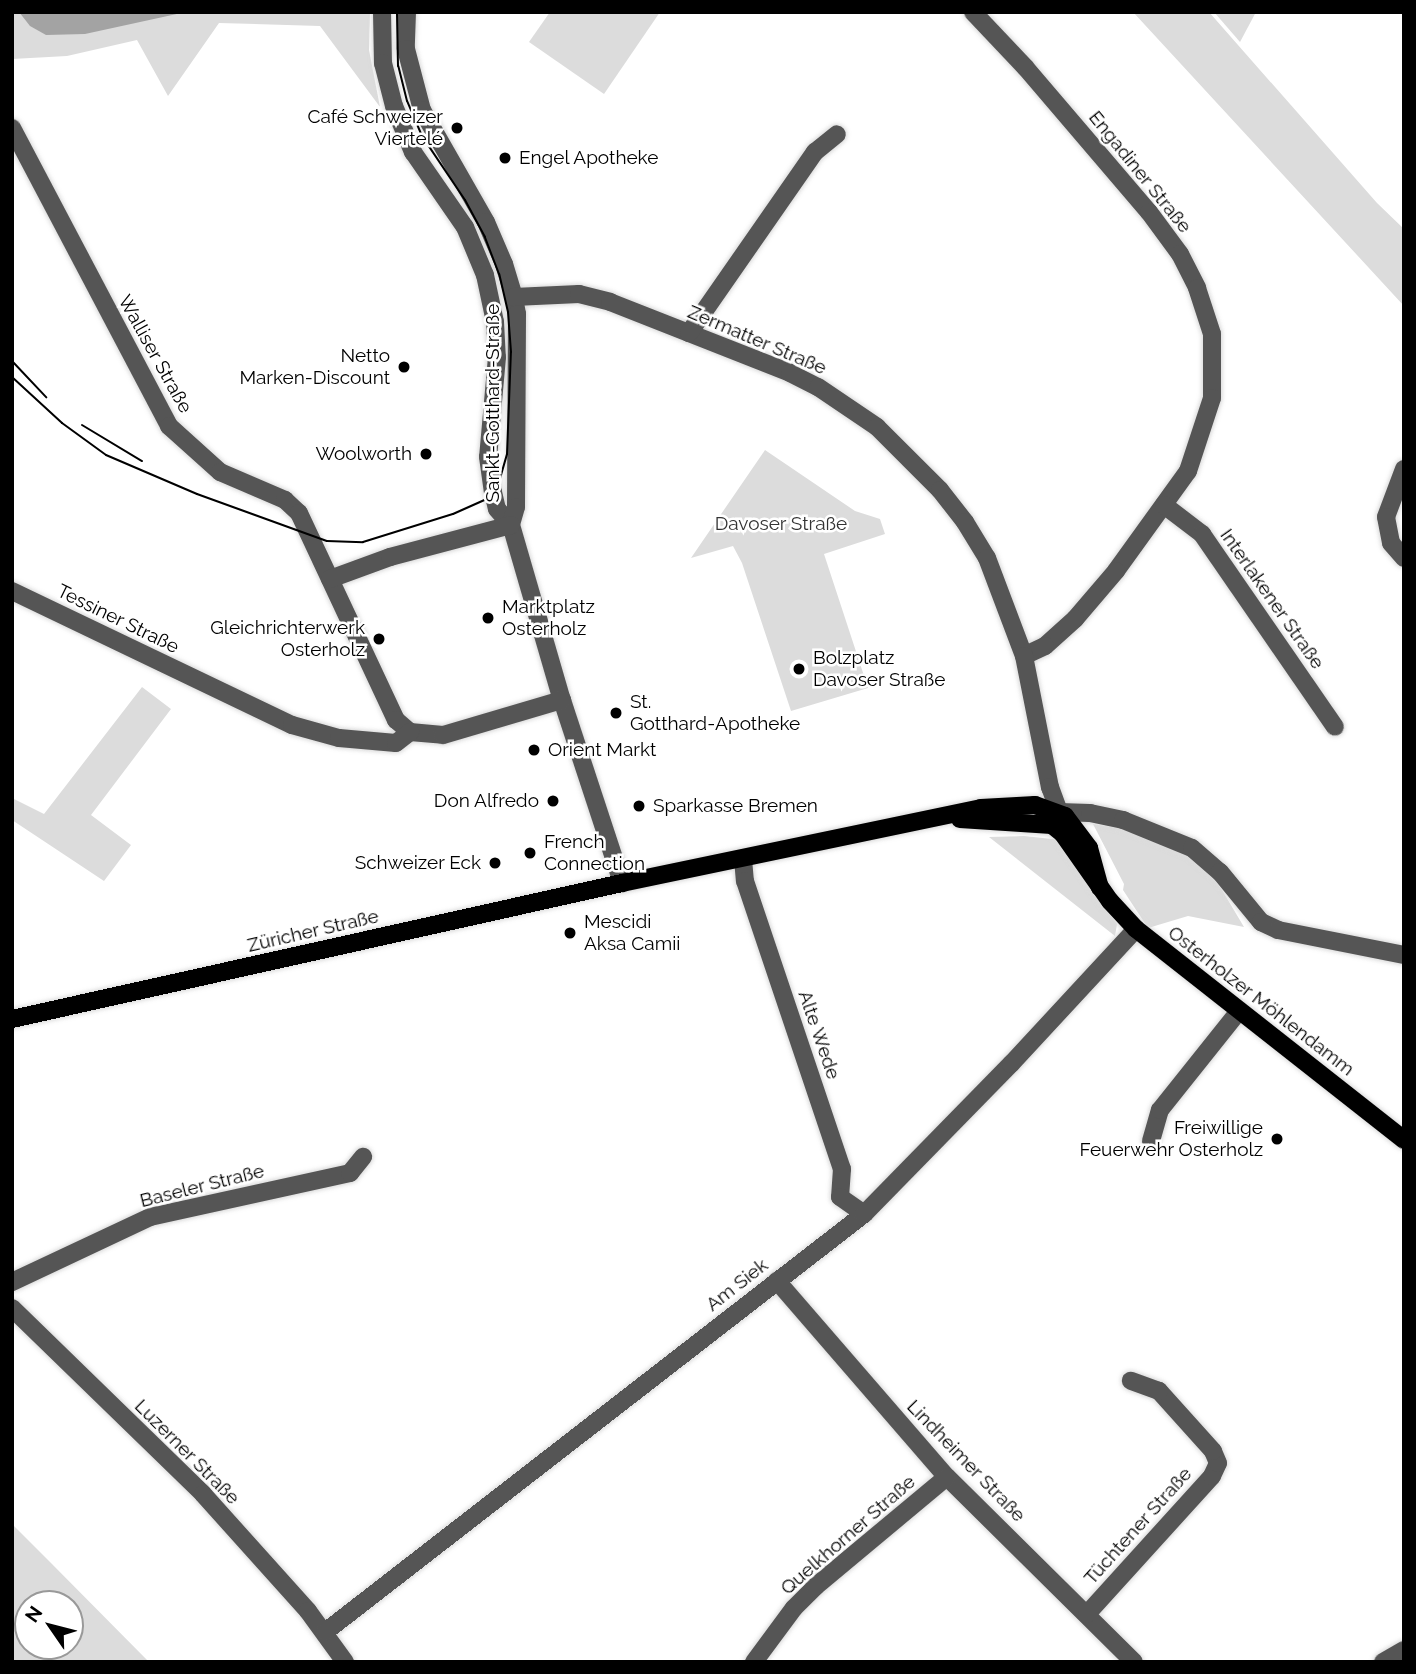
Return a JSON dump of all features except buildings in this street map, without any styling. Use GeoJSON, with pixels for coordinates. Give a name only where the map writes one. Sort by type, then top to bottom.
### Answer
{"type":"FeatureCollection","features":[{"type":"Feature","properties":{"kind":"main road"},"geometry":{"type":"LineString","coordinates":[[622,883],[981,808],[1047,807],[1055,819]]}},
{"type":"Feature","properties":{"kind":"main road","name":"Osterholzer Möhlendamm"},"geometry":{"type":"LineString","coordinates":[[1055,819],[1071,820],[1088,848],[1100,888],[1136,929],[1404,1140]]}},
{"type":"Feature","properties":{"kind":"main road","name":"Züricher Straße"},"geometry":{"type":"LineString","coordinates":[[12,1019],[622,883]]}},
{"type":"Feature","properties":{"kind":"street","name":"Sankt-Gotthard-Straße"},"geometry":{"type":"LineString","coordinates":[[382,12],[383,63],[394,107],[413,152],[465,227],[485,275],[495,322],[497,357],[489,447],[491,481],[497,509],[511,525],[562,700],[622,883]]}},
{"type":"Feature","properties":{"kind":"street","name":"Sankt-Gotthard-Straße"},"geometry":{"type":"LineString","coordinates":[[407,12],[406,49],[422,110],[486,222],[505,264],[514,297],[517,314],[516,507],[511,525]]}},
{"type":"Feature","properties":{"kind":"street","name":"Engadiner Straße"},"geometry":{"type":"LineString","coordinates":[[974,12],[1025,67],[1149,212],[1180,254],[1197,288],[1212,334],[1212,398],[1188,471],[1116,571],[1075,619],[1045,646],[1024,656]]}},
{"type":"Feature","properties":{"kind":"street","name":"Walliser Straße"},"geometry":{"type":"LineString","coordinates":[[12,128],[169,426],[220,472],[291,505],[299,513],[386,705],[396,720],[410,732]]}},
{"type":"Feature","properties":{"kind":"street"},"geometry":{"type":"LineString","coordinates":[[689,333],[815,152],[837,134]]}},
{"type":"Feature","properties":{"kind":"street","name":"Zermatter Straße"},"geometry":{"type":"LineString","coordinates":[[514,297],[579,294],[610,302],[790,373],[818,387],[877,427],[940,490],[965,522],[987,558],[1024,656],[1055,819]]}},
{"type":"Feature","properties":{"kind":"street"},"geometry":{"type":"LineString","coordinates":[[489,447],[500,453],[516,451]]}},
{"type":"Feature","properties":{"kind":"street"},"geometry":{"type":"LineString","coordinates":[[1404,468],[1386,517],[1391,543],[1404,558]]}},
{"type":"Feature","properties":{"kind":"street","name":"Interlakener Straße"},"geometry":{"type":"LineString","coordinates":[[1164,505],[1202,534],[1335,727]]}},
{"type":"Feature","properties":{"kind":"street"},"geometry":{"type":"LineString","coordinates":[[330,579],[390,557],[511,525]]}},
{"type":"Feature","properties":{"kind":"street","name":"Tessiner Straße"},"geometry":{"type":"LineString","coordinates":[[12,591],[292,725],[339,738],[396,743],[410,732],[443,735],[562,700]]}},
{"type":"Feature","properties":{"kind":"street"},"geometry":{"type":"LineString","coordinates":[[1055,819],[1090,813],[1123,820],[1192,848],[1220,872],[1261,922],[1278,930],[1404,955]]}},
{"type":"Feature","properties":{"kind":"street","name":"Alte Wede"},"geometry":{"type":"LineString","coordinates":[[743,859],[745,881],[842,1169],[841,1197],[864,1214]]}},
{"type":"Feature","properties":{"kind":"street","name":"Am Siek"},"geometry":{"type":"LineString","coordinates":[[325,1632],[864,1214],[1136,929]]}},
{"type":"Feature","properties":{"kind":"street"},"geometry":{"type":"LineString","coordinates":[[1151,1141],[1160,1110],[1240,1011]]}},
{"type":"Feature","properties":{"kind":"street","name":"Baseler Straße"},"geometry":{"type":"LineString","coordinates":[[12,1282],[150,1217],[351,1172],[363,1157]]}},
{"type":"Feature","properties":{"kind":"street","name":"Lindheimer Straße"},"geometry":{"type":"LineString","coordinates":[[777,1281],[947,1477],[1134,1662]]}},
{"type":"Feature","properties":{"kind":"street","name":"Luzerner Straße"},"geometry":{"type":"LineString","coordinates":[[12,1308],[203,1494],[325,1632],[345,1662]]}},
{"type":"Feature","properties":{"kind":"street","name":"Tüchtener Straße"},"geometry":{"type":"LineString","coordinates":[[1087,1614],[1212,1476],[1218,1463],[1213,1451],[1159,1391],[1131,1381]]}},
{"type":"Feature","properties":{"kind":"street","name":"Quelkhorner Straße"},"geometry":{"type":"LineString","coordinates":[[754,1662],[794,1608],[816,1586],[947,1477]]}},
{"type":"Feature","properties":{"kind":"street"},"geometry":{"type":"LineString","coordinates":[[1383,1662],[1404,1650]]}},
{"type":"Feature","properties":{"kind":"green space"},"geometry":{"type":"Polygon","coordinates":[[[12,12],[370,12],[369,50],[380,107],[320,26],[219,23],[168,96],[137,40],[67,56],[12,59],[12,12]]]}},
{"type":"Feature","properties":{"kind":"green space"},"geometry":{"type":"Polygon","coordinates":[[[550,12],[660,12],[604,94],[529,42],[550,12]]]}},
{"type":"Feature","properties":{"kind":"green space"},"geometry":{"type":"Polygon","coordinates":[[[1133,12],[1209,12],[1377,203],[1404,229],[1404,306],[1133,12]]]}},
{"type":"Feature","properties":{"kind":"green space"},"geometry":{"type":"Polygon","coordinates":[[[1214,12],[1256,12],[1240,42],[1214,12]]]}},
{"type":"Feature","properties":{"kind":"green space","name":"Davoser Straße"},"geometry":{"type":"Polygon","coordinates":[[[765,450],[855,511],[880,519],[885,534],[824,554],[868,688],[791,711],[742,563],[733,546],[691,558],[765,450]]]}},
{"type":"Feature","properties":{"kind":"green space"},"geometry":{"type":"Polygon","coordinates":[[[142,687],[171,709],[91,815],[131,845],[104,881],[12,820],[12,798],[44,814],[142,687]]]}},
{"type":"Feature","properties":{"kind":"green space"},"geometry":{"type":"Polygon","coordinates":[[[1093,824],[1130,830],[1190,856],[1204,866],[1244,927],[1188,916],[1148,928],[1123,890],[1124,884],[1093,824]]]}},
{"type":"Feature","properties":{"kind":"green space"},"geometry":{"type":"Polygon","coordinates":[[[1024,836],[1061,840],[1083,878],[1117,924],[1115,936],[989,837],[1024,836]]]}},
{"type":"Feature","properties":{"kind":"green space"},"geometry":{"type":"Polygon","coordinates":[[[12,1524],[78,1590],[14,1590],[14,1660],[84,1660],[84,1597],[149,1662],[12,1662],[12,1524]]]}},
{"type":"Feature","properties":{"kind":"shaded area"},"geometry":{"type":"Polygon","coordinates":[[[19,12],[186,12],[85,34],[46,35],[30,26],[19,12]]]}},
{"type":"Feature","properties":{"kind":"tram line"},"geometry":{"type":"LineString","coordinates":[[12,377],[62,423],[106,455],[197,494],[327,541],[363,542],[453,514],[485,500],[499,482],[507,454],[511,352],[508,312],[499,274],[485,237],[465,200],[422,136],[407,101],[398,66],[397,12]]}},
{"type":"Feature","properties":{"kind":"tram line"},"geometry":{"type":"LineString","coordinates":[[12,361],[46,397]]}},
{"type":"Feature","properties":{"kind":"tram line"},"geometry":{"type":"LineString","coordinates":[[82,425],[142,461]]}},
{"type":"Feature","properties":{"kind":"place","name":"Café Schweizer Viertelé"},"geometry":{"type":"Point","coordinates":[457,128]}},
{"type":"Feature","properties":{"kind":"place","name":"Engel Apotheke"},"geometry":{"type":"Point","coordinates":[505,158]}},
{"type":"Feature","properties":{"kind":"place","name":"Netto Marken-Discount"},"geometry":{"type":"Point","coordinates":[404,367]}},
{"type":"Feature","properties":{"kind":"place","name":"Woolworth"},"geometry":{"type":"Point","coordinates":[426,454]}},
{"type":"Feature","properties":{"kind":"place","name":"Marktplatz Osterholz"},"geometry":{"type":"Point","coordinates":[488,618]}},
{"type":"Feature","properties":{"kind":"place","name":"Gleichrichterwerk Osterholz"},"geometry":{"type":"Point","coordinates":[379,639]}},
{"type":"Feature","properties":{"kind":"place","name":"Bolzplatz Davoser Straße"},"geometry":{"type":"Point","coordinates":[799,669]}},
{"type":"Feature","properties":{"kind":"place","name":"St. Gotthard-Apotheke"},"geometry":{"type":"Point","coordinates":[616,713]}},
{"type":"Feature","properties":{"kind":"place","name":"Orient Markt"},"geometry":{"type":"Point","coordinates":[534,750]}},
{"type":"Feature","properties":{"kind":"place","name":"Don Alfredo"},"geometry":{"type":"Point","coordinates":[553,801]}},
{"type":"Feature","properties":{"kind":"place","name":"Sparkasse Bremen"},"geometry":{"type":"Point","coordinates":[639,806]}},
{"type":"Feature","properties":{"kind":"place","name":"French Connection"},"geometry":{"type":"Point","coordinates":[530,853]}},
{"type":"Feature","properties":{"kind":"place","name":"Schweizer Eck"},"geometry":{"type":"Point","coordinates":[495,863]}},
{"type":"Feature","properties":{"kind":"place","name":"Mescidi Aksa Camii"},"geometry":{"type":"Point","coordinates":[570,933]}},
{"type":"Feature","properties":{"kind":"place","name":"Freiwillige Feuerwehr Osterholz"},"geometry":{"type":"Point","coordinates":[1277,1139]}}]}
